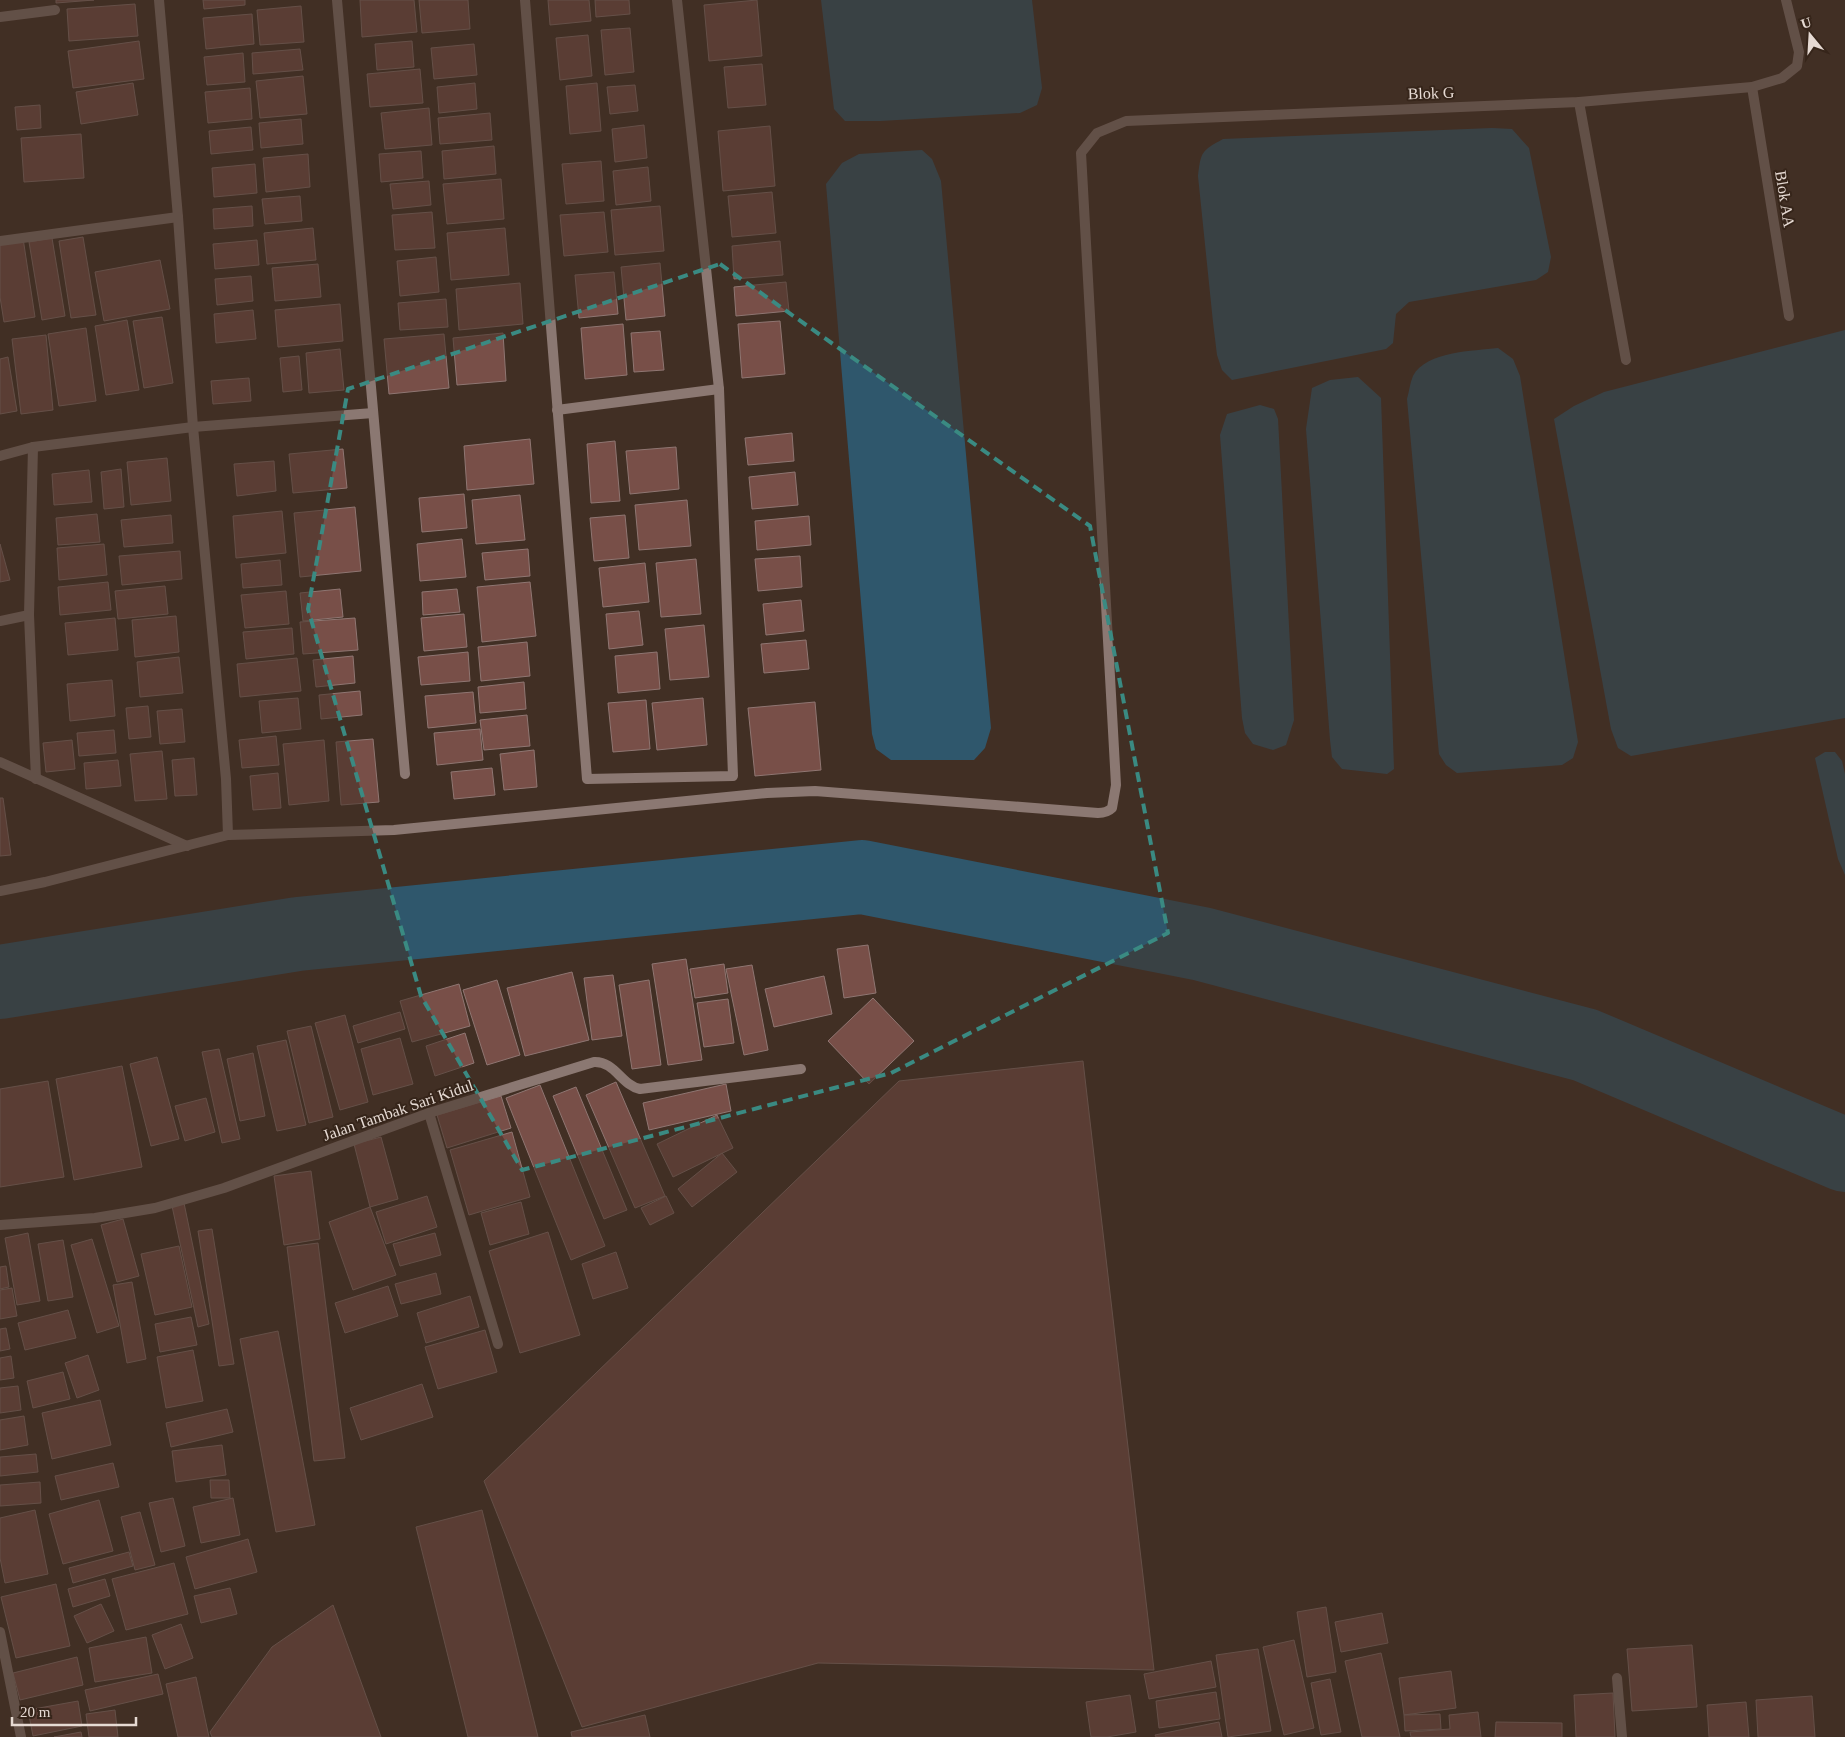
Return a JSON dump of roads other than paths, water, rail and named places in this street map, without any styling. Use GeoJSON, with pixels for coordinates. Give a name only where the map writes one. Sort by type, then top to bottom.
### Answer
{"type":"FeatureCollection","features":[{"type":"Feature","properties":{"kind":"street"},"geometry":{"type":"LineString","coordinates":[[0,891],[45,882],[228,835],[226,780],[193,427],[178,216],[159,0]]}},
{"type":"Feature","properties":{"kind":"street"},"geometry":{"type":"LineString","coordinates":[[337,0],[405,774]]}},
{"type":"Feature","properties":{"kind":"street"},"geometry":{"type":"LineString","coordinates":[[524,0],[586,779],[733,776],[719,389],[677,0]]}},
{"type":"Feature","properties":{"kind":"street","name":"Blok G"},"geometry":{"type":"LineString","coordinates":[[228,835],[394,830],[767,793],[815,791],[1098,813],[1109,811],[1112,808],[1116,785],[1081,153],[1096,133],[1126,121],[1579,102],[1752,87],[1772,82],[1791,72],[1797,66],[1799,52],[1786,0]]}},
{"type":"Feature","properties":{"kind":"street"},"geometry":{"type":"LineString","coordinates":[[0,17],[56,10]]}},
{"type":"Feature","properties":{"kind":"street","name":"Blok AA"},"geometry":{"type":"LineString","coordinates":[[1752,87],[1789,316]]}},
{"type":"Feature","properties":{"kind":"street"},"geometry":{"type":"LineString","coordinates":[[1579,102],[1626,360]]}},
{"type":"Feature","properties":{"kind":"street"},"geometry":{"type":"LineString","coordinates":[[0,241],[178,216]]}},
{"type":"Feature","properties":{"kind":"street"},"geometry":{"type":"LineString","coordinates":[[557,410],[719,389]]}},
{"type":"Feature","properties":{"kind":"street"},"geometry":{"type":"LineString","coordinates":[[0,456],[33,447],[193,427],[373,412]]}},
{"type":"Feature","properties":{"kind":"street"},"geometry":{"type":"LineString","coordinates":[[33,447],[29,615],[36,778]]}},
{"type":"Feature","properties":{"kind":"street"},"geometry":{"type":"LineString","coordinates":[[0,621],[29,615]]}},
{"type":"Feature","properties":{"kind":"street"},"geometry":{"type":"LineString","coordinates":[[0,762],[186,846]]}},
{"type":"Feature","properties":{"kind":"street","name":"Jalan Tambak Sari Kidul"},"geometry":{"type":"LineString","coordinates":[[0,1226],[95,1218],[155,1208],[224,1188],[429,1113],[594,1062],[607,1064],[626,1082],[640,1089],[801,1069]]}},
{"type":"Feature","properties":{"kind":"street"},"geometry":{"type":"LineString","coordinates":[[429,1113],[498,1344]]}},
{"type":"Feature","properties":{"kind":"street"},"geometry":{"type":"LineString","coordinates":[[0,1632],[21,1737]]}},
{"type":"Feature","properties":{"kind":"street"},"geometry":{"type":"LineString","coordinates":[[1617,1678],[1622,1737]]}},
{"type":"Feature","properties":{"kind":"water"},"geometry":{"type":"Polygon","coordinates":[[[821,0],[1032,0],[1042,88],[1037,105],[1020,113],[880,121],[845,121],[834,109],[821,0]]]}},
{"type":"Feature","properties":{"kind":"water"},"geometry":{"type":"Polygon","coordinates":[[[1492,128],[1512,129],[1529,148],[1551,257],[1548,272],[1536,280],[1409,302],[1396,314],[1393,343],[1386,349],[1232,380],[1222,370],[1217,355],[1198,176],[1201,157],[1210,146],[1223,139],[1492,128]]]}},
{"type":"Feature","properties":{"kind":"water"},"geometry":{"type":"Polygon","coordinates":[[[922,150],[932,159],[941,181],[991,728],[985,748],[974,760],[891,760],[876,749],[872,734],[826,184],[842,163],[859,154],[922,150]]]}},
{"type":"Feature","properties":{"kind":"water"},"geometry":{"type":"Polygon","coordinates":[[[1845,330],[1845,718],[1631,756],[1618,748],[1611,729],[1554,419],[1574,406],[1604,392],[1845,330]]]}},
{"type":"Feature","properties":{"kind":"water"},"geometry":{"type":"Polygon","coordinates":[[[1498,348],[1513,359],[1520,376],[1578,742],[1573,758],[1562,765],[1457,773],[1446,765],[1439,754],[1407,399],[1413,376],[1419,368],[1428,362],[1451,354],[1498,348]]]}},
{"type":"Feature","properties":{"kind":"water"},"geometry":{"type":"Polygon","coordinates":[[[1358,377],[1381,398],[1394,769],[1387,774],[1342,769],[1332,757],[1306,429],[1312,388],[1330,380],[1358,377]]]}},
{"type":"Feature","properties":{"kind":"water"},"geometry":{"type":"Polygon","coordinates":[[[1260,405],[1274,409],[1278,419],[1294,720],[1286,745],[1273,750],[1253,744],[1245,733],[1242,718],[1220,435],[1227,414],[1260,405]]]}},
{"type":"Feature","properties":{"kind":"water"},"geometry":{"type":"Polygon","coordinates":[[[1825,752],[1835,752],[1842,761],[1845,774],[1845,875],[1838,859],[1815,758],[1825,752]]]}},
{"type":"Feature","properties":{"kind":"waterway"},"geometry":{"type":"LineString","coordinates":[[0,982],[298,934],[862,877],[1202,944],[1585,1045],[1845,1155]]}}]}
